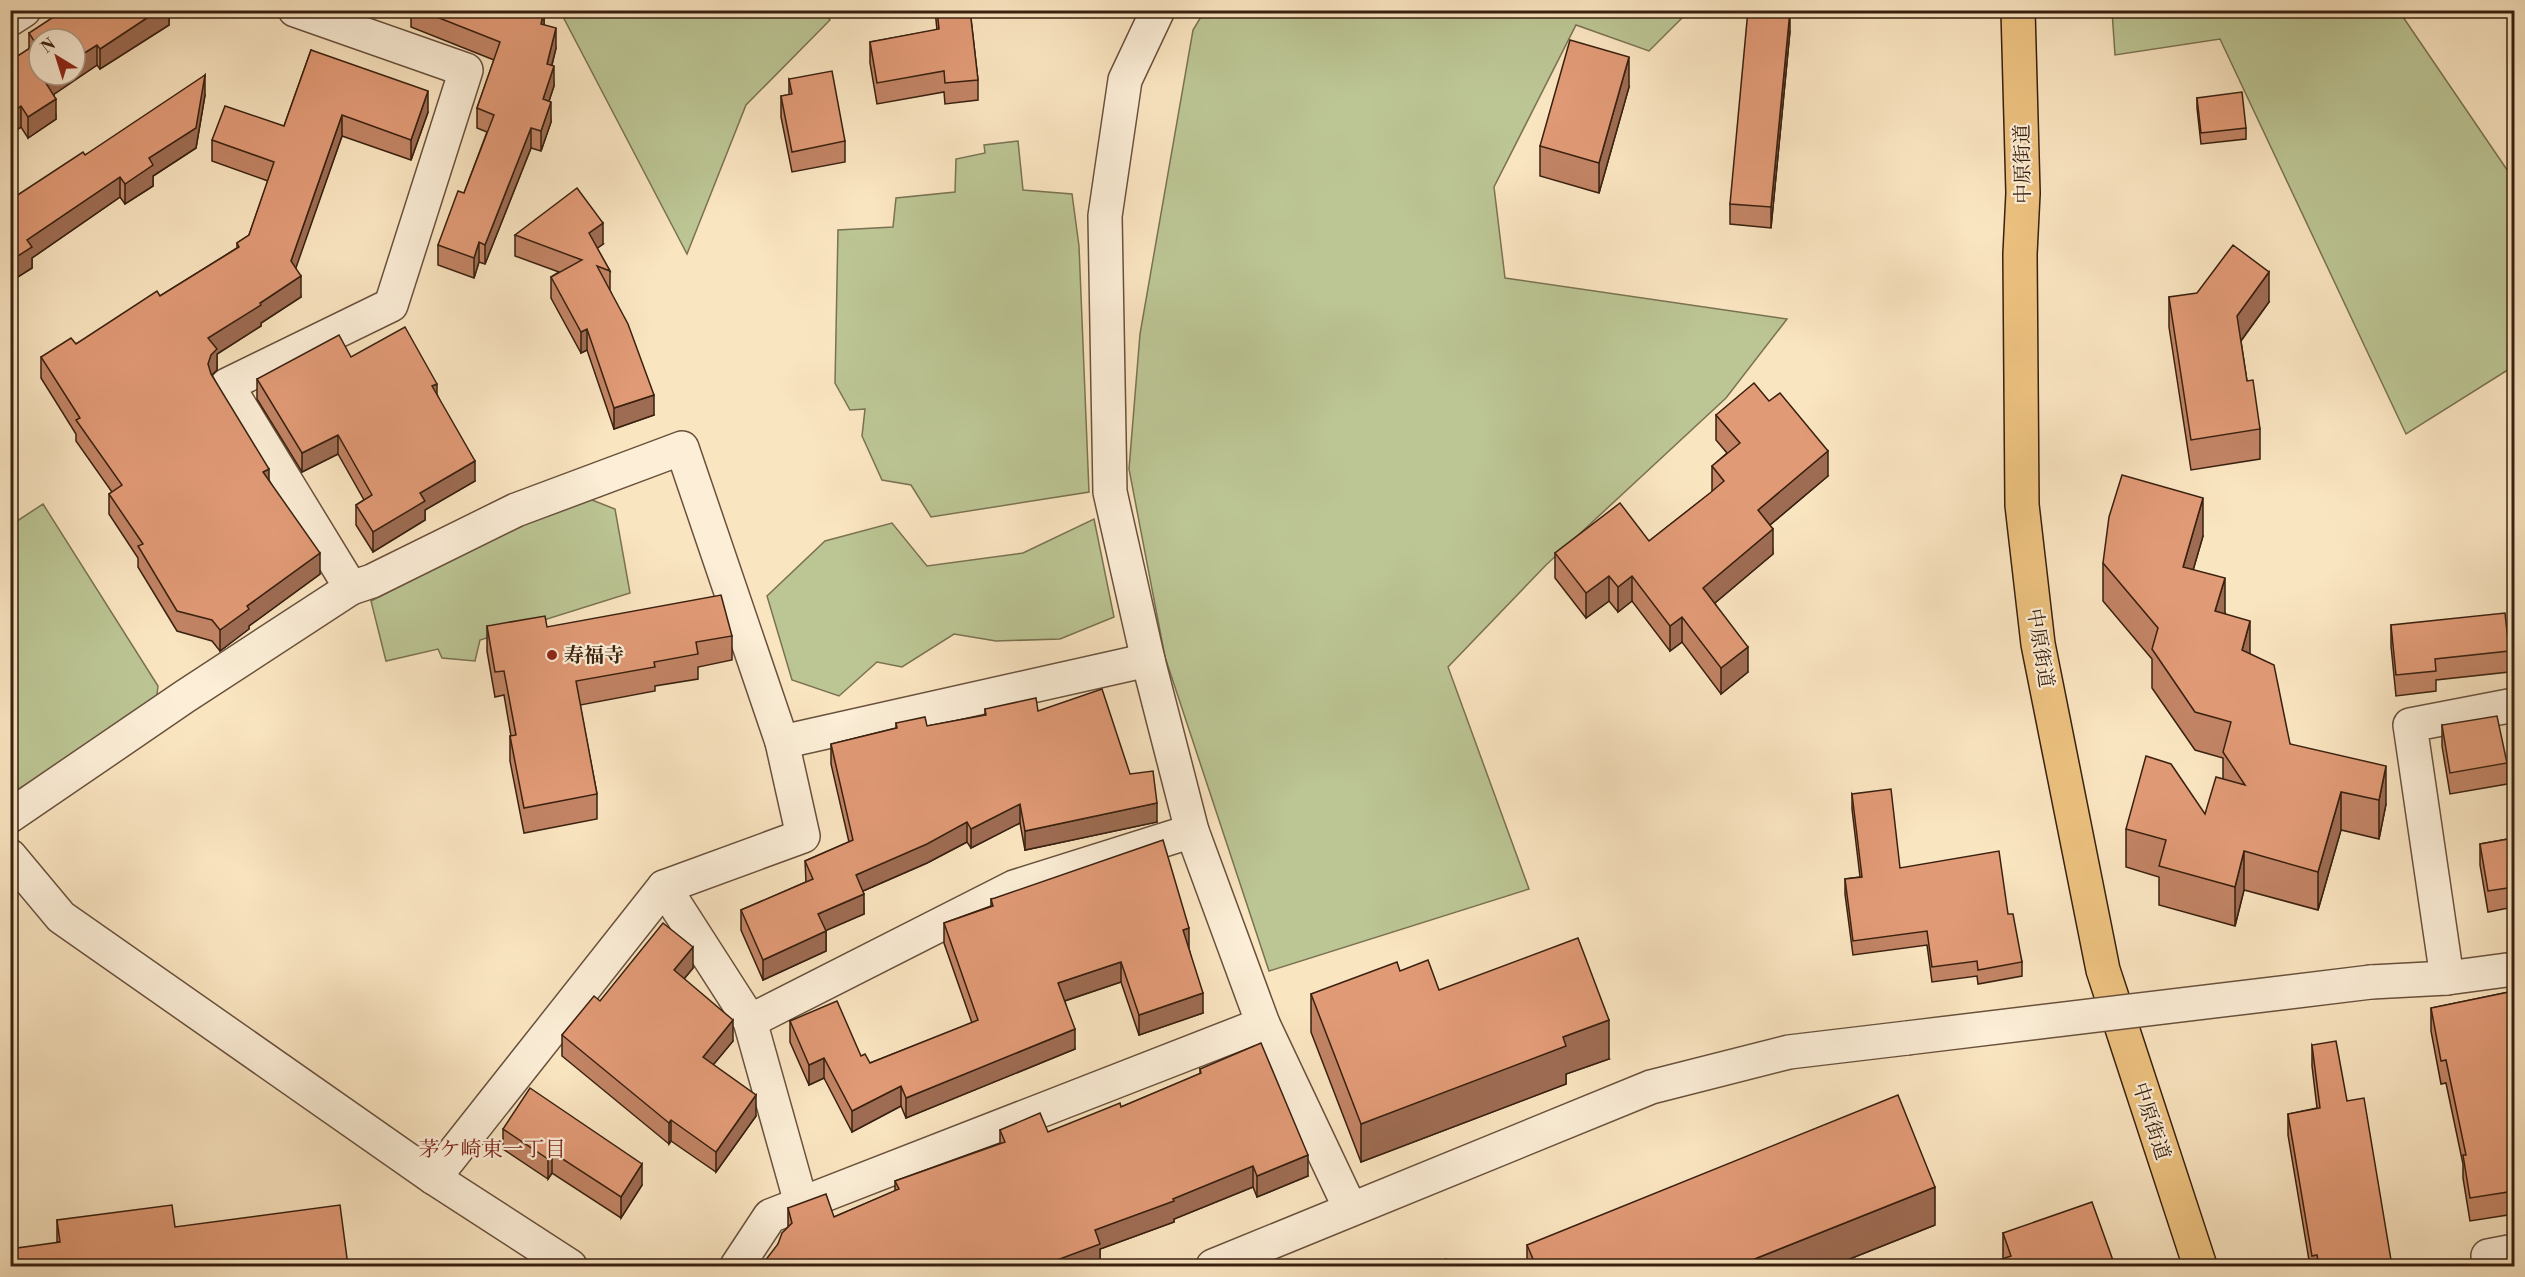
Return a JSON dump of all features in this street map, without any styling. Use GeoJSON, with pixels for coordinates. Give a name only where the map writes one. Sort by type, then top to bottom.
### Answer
{"type":"FeatureCollection","features":[{"type":"Feature","properties":{"kind":"main road","name":"中原街道"},"geometry":{"type":"LineString","coordinates":[[2018,10],[2024,193],[2020,254],[2022,505],[2038,644],[2103,970],[2200,1266]]}},
{"type":"Feature","properties":{"kind":"street"},"geometry":{"type":"LineString","coordinates":[[10,20],[24,10]]}},
{"type":"Feature","properties":{"kind":"street"},"geometry":{"type":"LineString","coordinates":[[295,10],[466,70],[392,305],[227,385],[351,588]]}},
{"type":"Feature","properties":{"kind":"street"},"geometry":{"type":"LineString","coordinates":[[1158,10],[1125,80],[1105,216],[1110,492],[1148,660],[1192,831],[1263,1024],[1350,1208]]}},
{"type":"Feature","properties":{"kind":"street"},"geometry":{"type":"LineString","coordinates":[[10,816],[184,697],[351,588],[372,581],[516,510],[682,448],[782,742],[803,836],[664,887],[434,1178]]}},
{"type":"Feature","properties":{"kind":"street"},"geometry":{"type":"LineString","coordinates":[[782,742],[1148,660]]}},
{"type":"Feature","properties":{"kind":"street"},"geometry":{"type":"LineString","coordinates":[[2447,978],[2409,725],[2514,705]]}},
{"type":"Feature","properties":{"kind":"street"},"geometry":{"type":"LineString","coordinates":[[750,1021],[1014,887],[1192,831]]}},
{"type":"Feature","properties":{"kind":"street"},"geometry":{"type":"LineString","coordinates":[[10,856],[61,917],[434,1178],[570,1266]]}},
{"type":"Feature","properties":{"kind":"street"},"geometry":{"type":"LineString","coordinates":[[664,887],[750,1021],[801,1203]]}},
{"type":"Feature","properties":{"kind":"street"},"geometry":{"type":"LineString","coordinates":[[1213,1266],[1350,1208],[1651,1087],[1789,1052],[2371,982],[2447,978],[2514,969]]}},
{"type":"Feature","properties":{"kind":"street"},"geometry":{"type":"LineString","coordinates":[[737,1266],[770,1216],[1263,1024]]}},
{"type":"Feature","properties":{"kind":"street"},"geometry":{"type":"LineString","coordinates":[[2490,1266],[2488,1256],[2514,1251]]}},
{"type":"Feature","properties":{"kind":"green space"},"geometry":{"type":"Polygon","coordinates":[[[1205,10],[1689,11],[1649,51],[1576,25],[1494,187],[1505,278],[1787,319],[1726,398],[1546,565],[1448,667],[1529,889],[1269,971],[1165,657],[1129,469],[1140,334],[1193,30],[1205,10]]]}},
{"type":"Feature","properties":{"kind":"green space"},"geometry":{"type":"Polygon","coordinates":[[[560,11],[824,11],[830,20],[746,105],[687,254],[560,11]]]}},
{"type":"Feature","properties":{"kind":"green space"},"geometry":{"type":"Polygon","coordinates":[[[2112,11],[2408,11],[2403,17],[2514,180],[2514,366],[2406,434],[2220,39],[2115,55],[2112,11]]]}},
{"type":"Feature","properties":{"kind":"green space"},"geometry":{"type":"Polygon","coordinates":[[[1018,141],[1023,190],[1072,194],[1079,246],[1089,492],[931,517],[911,485],[882,480],[862,436],[865,409],[850,410],[835,383],[838,230],[893,227],[896,198],[955,192],[956,159],[985,153],[984,145],[1018,141]]]}},
{"type":"Feature","properties":{"kind":"green space"},"geometry":{"type":"Polygon","coordinates":[[[592,500],[615,509],[630,593],[480,640],[475,661],[442,658],[438,649],[386,661],[371,601],[529,520],[573,503],[592,500]]]}},
{"type":"Feature","properties":{"kind":"green space"},"geometry":{"type":"Polygon","coordinates":[[[43,504],[158,686],[156,703],[11,794],[11,525],[43,504]]]}},
{"type":"Feature","properties":{"kind":"green space"},"geometry":{"type":"Polygon","coordinates":[[[1094,519],[1114,617],[1060,639],[996,641],[954,634],[902,667],[877,662],[839,696],[792,680],[767,596],[825,541],[892,523],[927,566],[1023,553],[1094,519]]]}},
{"type":"Feature","properties":{"kind":"building"},"geometry":{"type":"Polygon","coordinates":[[[64,10],[159,10],[100,49],[97,45],[87,51],[87,27],[38,27],[64,10]]]}},
{"type":"Feature","properties":{"kind":"building"},"geometry":{"type":"Polygon","coordinates":[[[419,10],[544,10],[541,24],[556,28],[547,64],[554,66],[543,99],[551,102],[541,131],[531,128],[485,245],[479,242],[474,258],[438,245],[458,191],[464,193],[494,115],[477,108],[500,42],[419,10]]]}},
{"type":"Feature","properties":{"kind":"building"},"geometry":{"type":"Polygon","coordinates":[[[937,10],[970,10],[978,80],[945,83],[944,71],[877,83],[870,42],[939,29],[937,10]]]}},
{"type":"Feature","properties":{"kind":"building"},"geometry":{"type":"Polygon","coordinates":[[[1748,10],[1790,11],[1771,207],[1730,204],[1748,10]]]}},
{"type":"Feature","properties":{"kind":"building"},"geometry":{"type":"Polygon","coordinates":[[[1570,40],[1629,57],[1599,163],[1540,146],[1570,40]]]}},
{"type":"Feature","properties":{"kind":"building"},"geometry":{"type":"Polygon","coordinates":[[[27,50],[27,87],[48,87],[56,99],[28,117],[21,106],[10,114],[10,61],[27,50]]]}},
{"type":"Feature","properties":{"kind":"building"},"geometry":{"type":"Polygon","coordinates":[[[311,50],[428,91],[411,140],[342,115],[291,261],[301,276],[260,303],[261,305],[208,338],[217,349],[211,355],[208,364],[211,374],[269,469],[263,472],[320,553],[247,606],[249,609],[220,630],[212,620],[177,611],[138,546],[143,544],[109,494],[122,485],[76,420],[80,418],[41,357],[71,338],[76,344],[157,291],[160,296],[239,247],[237,243],[249,235],[274,162],[212,140],[225,106],[284,126],[311,50]]]}},
{"type":"Feature","properties":{"kind":"building"},"geometry":{"type":"Polygon","coordinates":[[[832,71],[845,141],[792,152],[781,96],[792,94],[789,79],[832,71]]]}},
{"type":"Feature","properties":{"kind":"building"},"geometry":{"type":"Polygon","coordinates":[[[205,75],[196,128],[149,158],[153,165],[125,184],[120,177],[27,240],[32,247],[10,261],[10,200],[83,152],[85,155],[205,75]]]}},
{"type":"Feature","properties":{"kind":"building"},"geometry":{"type":"Polygon","coordinates":[[[2242,92],[2246,128],[2201,133],[2197,98],[2242,92]]]}},
{"type":"Feature","properties":{"kind":"building"},"geometry":{"type":"Polygon","coordinates":[[[577,188],[603,223],[589,233],[610,271],[597,266],[628,324],[654,395],[614,408],[587,329],[581,332],[551,277],[582,260],[515,235],[577,188]]]}},
{"type":"Feature","properties":{"kind":"building"},"geometry":{"type":"Polygon","coordinates":[[[2233,245],[2269,272],[2237,316],[2247,381],[2253,380],[2260,429],[2191,440],[2169,297],[2197,293],[2233,245]]]}},
{"type":"Feature","properties":{"kind":"building"},"geometry":{"type":"Polygon","coordinates":[[[405,327],[437,384],[432,386],[475,461],[420,493],[425,501],[373,532],[356,505],[372,495],[338,435],[302,453],[257,379],[339,335],[351,357],[405,327]]]}},
{"type":"Feature","properties":{"kind":"building"},"geometry":{"type":"Polygon","coordinates":[[[1754,383],[1769,401],[1780,393],[1828,451],[1758,510],[1773,529],[1703,588],[1748,647],[1721,668],[1682,617],[1670,626],[1632,576],[1618,587],[1609,576],[1586,593],[1555,553],[1620,503],[1649,541],[1710,493],[1724,481],[1712,466],[1740,443],[1716,415],[1754,383]]]}},
{"type":"Feature","properties":{"kind":"building"},"geometry":{"type":"Polygon","coordinates":[[[2122,475],[2203,498],[2183,567],[2225,578],[2215,611],[2250,621],[2242,650],[2274,665],[2290,744],[2386,766],[2379,800],[2341,792],[2318,872],[2244,851],[2235,887],[2159,866],[2166,840],[2126,829],[2146,756],[2171,764],[2205,814],[2216,777],[2245,785],[2223,752],[2231,722],[2195,712],[2152,649],[2158,628],[2103,563],[2109,517],[2122,475]]]}},
{"type":"Feature","properties":{"kind":"building"},"geometry":{"type":"Polygon","coordinates":[[[721,595],[732,636],[696,642],[698,654],[654,662],[655,667],[576,681],[597,794],[524,808],[510,736],[516,735],[504,671],[495,672],[487,626],[545,616],[547,627],[721,595]]]}},
{"type":"Feature","properties":{"kind":"building"},"geometry":{"type":"Polygon","coordinates":[[[2505,613],[2509,651],[2435,659],[2436,671],[2396,675],[2391,625],[2505,613]]]}},
{"type":"Feature","properties":{"kind":"building"},"geometry":{"type":"Polygon","coordinates":[[[1102,689],[1130,774],[1153,771],[1157,803],[1025,831],[1020,804],[971,829],[967,822],[927,844],[856,875],[864,894],[818,914],[826,931],[763,960],[741,910],[813,879],[805,861],[853,840],[831,744],[897,728],[896,723],[925,717],[927,726],[986,715],[985,709],[1036,698],[1038,711],[1102,689]]]}},
{"type":"Feature","properties":{"kind":"building"},"geometry":{"type":"Polygon","coordinates":[[[2497,716],[2507,763],[2450,773],[2442,725],[2497,716]]]}},
{"type":"Feature","properties":{"kind":"building"},"geometry":{"type":"Polygon","coordinates":[[[1891,789],[1900,868],[1999,851],[2008,914],[2013,914],[2022,962],[1978,970],[1977,961],[1932,967],[1927,931],[1853,941],[1845,879],[1862,877],[1852,794],[1891,789]]]}},
{"type":"Feature","properties":{"kind":"building"},"geometry":{"type":"Polygon","coordinates":[[[2514,838],[2514,887],[2488,891],[2480,844],[2514,838]]]}},
{"type":"Feature","properties":{"kind":"building"},"geometry":{"type":"Polygon","coordinates":[[[1163,840],[1189,928],[1183,930],[1203,993],[1139,1015],[1121,962],[1058,983],[1075,1029],[906,1098],[901,1086],[852,1111],[824,1058],[809,1065],[790,1021],[837,1001],[861,1056],[865,1054],[870,1063],[978,1020],[944,923],[993,906],[991,899],[1163,840]]]}},
{"type":"Feature","properties":{"kind":"building"},"geometry":{"type":"Polygon","coordinates":[[[663,923],[693,947],[674,970],[733,1020],[703,1057],[756,1095],[716,1152],[671,1120],[669,1123],[562,1035],[594,996],[600,1001],[663,923]]]}},
{"type":"Feature","properties":{"kind":"building"},"geometry":{"type":"Polygon","coordinates":[[[1578,938],[1609,1020],[1563,1037],[1566,1046],[1361,1124],[1311,994],[1397,962],[1400,971],[1428,960],[1439,990],[1578,938]]]}},
{"type":"Feature","properties":{"kind":"building"},"geometry":{"type":"Polygon","coordinates":[[[2514,991],[2514,1191],[2470,1198],[2463,1155],[2466,1155],[2446,1060],[2441,1061],[2431,1008],[2514,991]]]}},
{"type":"Feature","properties":{"kind":"building"},"geometry":{"type":"Polygon","coordinates":[[[2336,1041],[2347,1101],[2364,1098],[2392,1266],[2319,1266],[2317,1255],[2312,1256],[2288,1114],[2320,1108],[2312,1045],[2336,1041]]]}},
{"type":"Feature","properties":{"kind":"building"},"geometry":{"type":"Polygon","coordinates":[[[1261,1043],[1308,1155],[1257,1176],[1253,1166],[1173,1199],[1174,1201],[1095,1230],[1100,1244],[1041,1266],[761,1266],[778,1244],[782,1233],[792,1223],[788,1208],[826,1194],[834,1217],[899,1189],[895,1181],[1005,1142],[1000,1130],[1040,1113],[1048,1132],[1120,1103],[1121,1107],[1201,1073],[1200,1069],[1261,1043]]]}},
{"type":"Feature","properties":{"kind":"building"},"geometry":{"type":"Polygon","coordinates":[[[530,1088],[642,1164],[621,1197],[552,1152],[548,1159],[503,1129],[530,1088]]]}},
{"type":"Feature","properties":{"kind":"building"},"geometry":{"type":"Polygon","coordinates":[[[1898,1095],[1935,1187],[1737,1266],[1536,1266],[1527,1245],[1898,1095]]]}},
{"type":"Feature","properties":{"kind":"building"},"geometry":{"type":"Polygon","coordinates":[[[2092,1202],[2115,1266],[1982,1266],[2011,1256],[2003,1233],[2092,1202]]]}},
{"type":"Feature","properties":{"kind":"building"},"geometry":{"type":"Polygon","coordinates":[[[172,1205],[175,1227],[340,1205],[348,1266],[10,1266],[10,1249],[60,1242],[57,1220],[172,1205]]]}},
{"type":"Feature","properties":{"kind":"building"},"geometry":{"type":"Polygon","coordinates":[[[1446,1259],[1449,1266],[1429,1266],[1446,1259]]]}},
{"type":"Feature","properties":{"kind":"place","name":"寿福寺"},"geometry":{"type":"Point","coordinates":[552,655]}},
{"type":"Feature","properties":{"kind":"district","name":"茅ケ崎東一丁目"},"geometry":{"type":"Point","coordinates":[492,1149]}}]}
